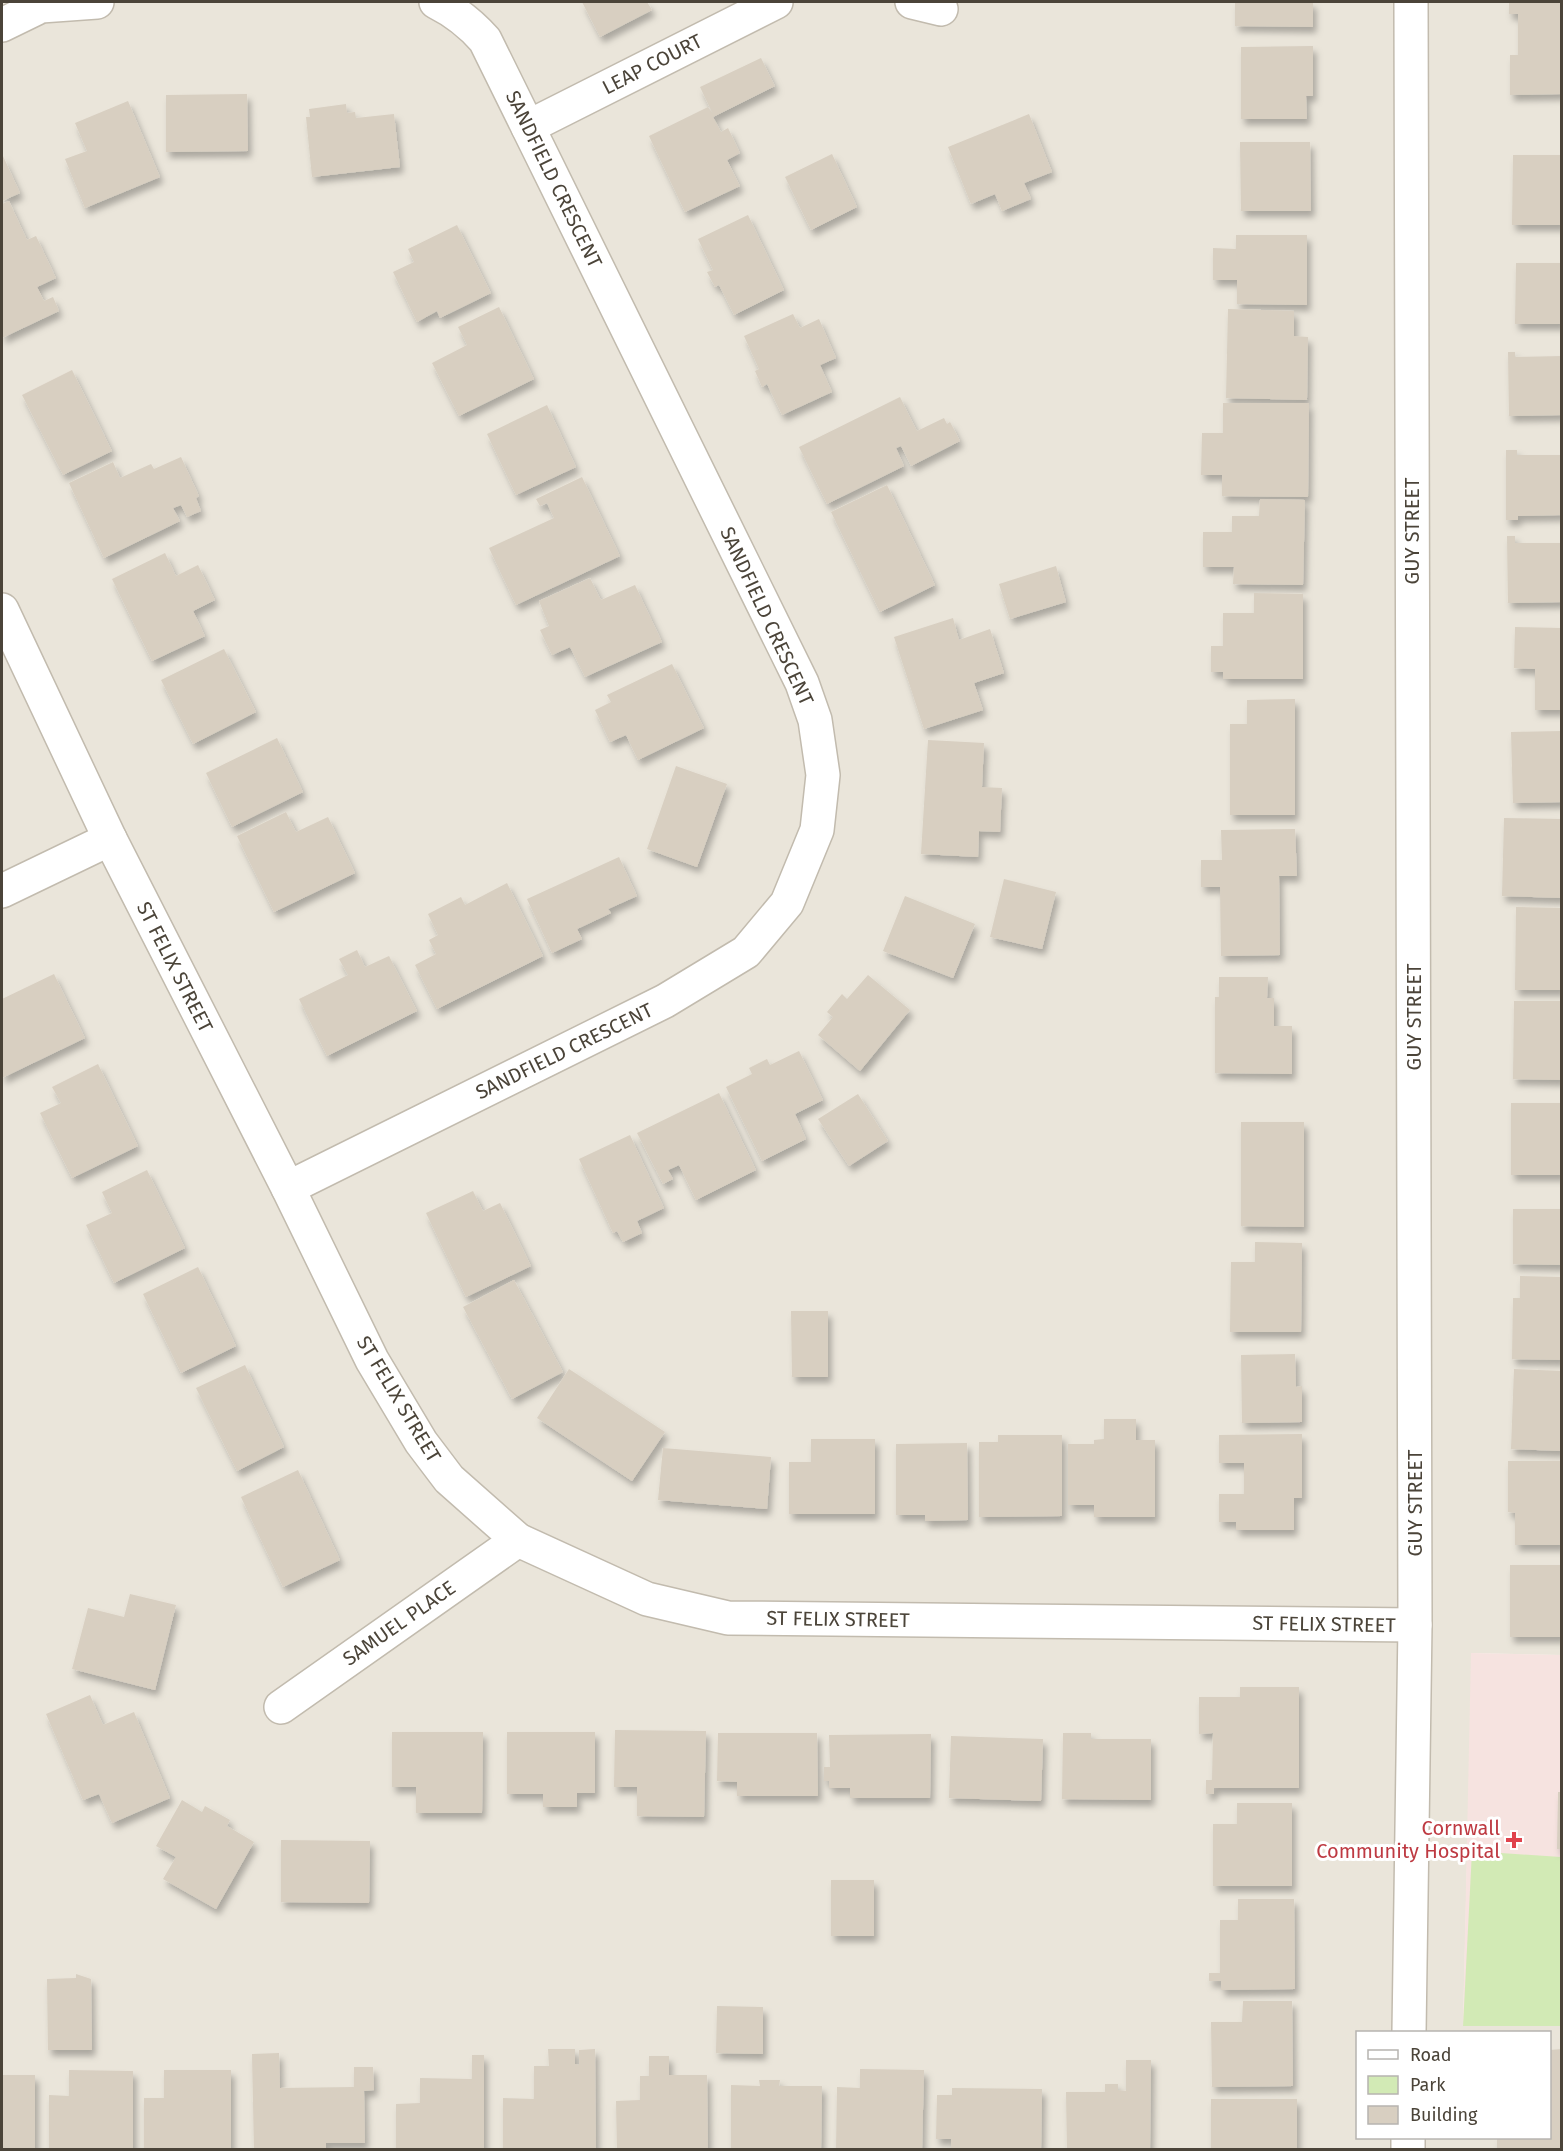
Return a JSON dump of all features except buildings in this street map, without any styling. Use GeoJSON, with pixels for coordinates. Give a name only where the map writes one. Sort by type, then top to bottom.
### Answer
{"type":"FeatureCollection","features":[{"type":"Feature","properties":{"kind":"street"},"geometry":{"type":"LineString","coordinates":[[2,25],[41,6],[97,2]]}},
{"type":"Feature","properties":{"kind":"street","name":"SANDFIELD CRESCENT"},"geometry":{"type":"LineString","coordinates":[[288,1188],[665,1001],[746,952],[787,903],[817,830],[823,775],[815,720],[802,683],[485,40],[455,11],[436,2]]}},
{"type":"Feature","properties":{"kind":"street","name":"LEAP COURT"},"geometry":{"type":"LineString","coordinates":[[528,127],[776,2]]}},
{"type":"Feature","properties":{"kind":"street","name":"GUY STREET"},"geometry":{"type":"LineString","coordinates":[[1409,2031],[1415,1625],[1411,2]]}},
{"type":"Feature","properties":{"kind":"street","name":"ST FELIX STREET"},"geometry":{"type":"LineString","coordinates":[[2,610],[110,839],[288,1188],[372,1360],[421,1442],[449,1479],[518,1540],[647,1599],[728,1618],[1415,1625]]}},
{"type":"Feature","properties":{"kind":"street"},"geometry":{"type":"LineString","coordinates":[[2,891],[110,839]]}},
{"type":"Feature","properties":{"kind":"street","name":"SAMUEL PLACE"},"geometry":{"type":"LineString","coordinates":[[281,1707],[518,1540]]}},
{"type":"Feature","properties":{"kind":"shaded area"},"geometry":{"type":"Polygon","coordinates":[[[2,2],[1561,2],[1562,1655],[1472,1653],[1463,2026],[1561,2026],[1561,2149],[2,2150],[2,2]]]}},
{"type":"Feature","properties":{"kind":"shaded area","name":"Cornwall Community Hospital"},"geometry":{"type":"Polygon","coordinates":[[[1471,1653],[1561,1655],[1561,2026],[1463,2026],[1471,1653]]]}},
{"type":"Feature","properties":{"kind":"green space"},"geometry":{"type":"Polygon","coordinates":[[[1472,1851],[1561,1857],[1561,2026],[1463,2026],[1472,1851]]]}},
{"type":"Feature","properties":{"kind":"place","name":"Cornwall Community Hospital"},"geometry":{"type":"Point","coordinates":[1514,1840]}}]}
